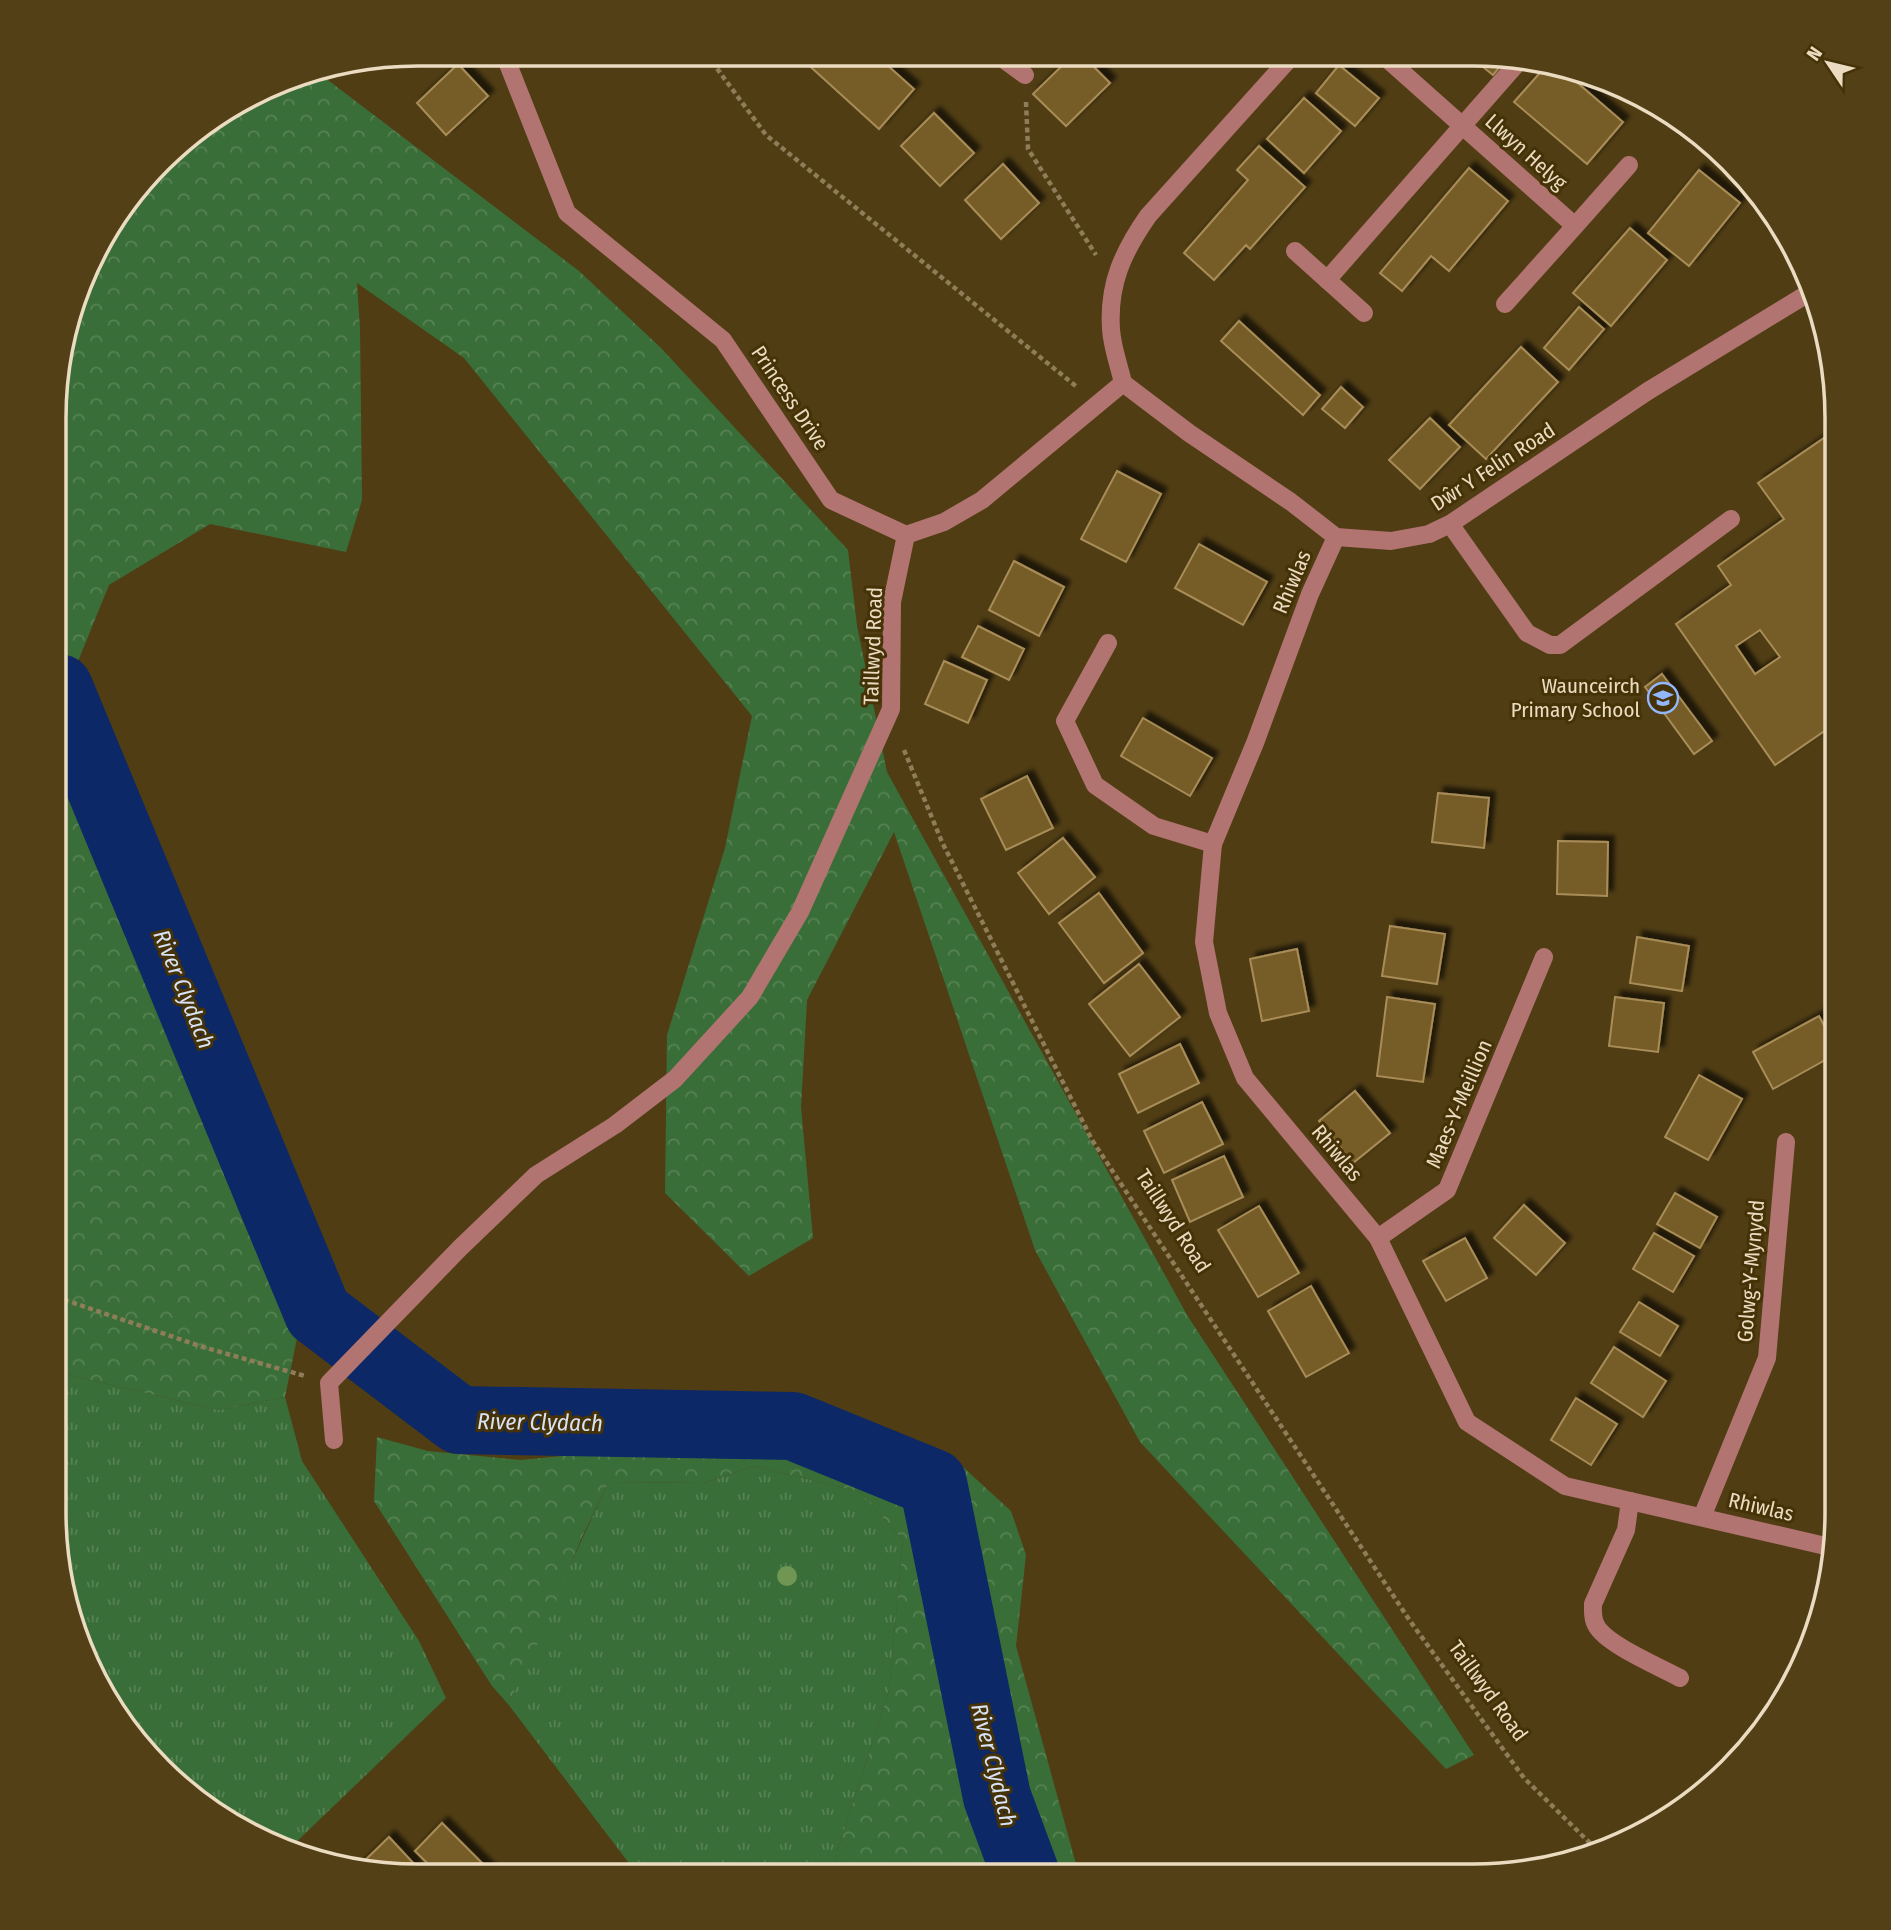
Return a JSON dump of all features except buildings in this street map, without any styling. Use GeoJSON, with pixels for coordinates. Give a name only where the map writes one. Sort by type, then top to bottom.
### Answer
{"type":"FeatureCollection","features":[{"type":"Feature","properties":{"kind":"street","name":"Princess Drive"},"geometry":{"type":"LineString","coordinates":[[509,66],[567,213],[723,340],[831,500],[906,535]]}},
{"type":"Feature","properties":{"kind":"street"},"geometry":{"type":"LineString","coordinates":[[1013,66],[1025,75]]}},
{"type":"Feature","properties":{"kind":"street"},"geometry":{"type":"LineString","coordinates":[[1283,66],[1148,216],[1129,244],[1113,283],[1111,329],[1123,383],[1336,537]]}},
{"type":"Feature","properties":{"kind":"street","name":"Llwyn Helyg"},"geometry":{"type":"LineString","coordinates":[[1395,66],[1575,226]]}},
{"type":"Feature","properties":{"kind":"street"},"geometry":{"type":"LineString","coordinates":[[1327,280],[1512,69]]}},
{"type":"Feature","properties":{"kind":"street"},"geometry":{"type":"LineString","coordinates":[[1506,304],[1629,165]]}},
{"type":"Feature","properties":{"kind":"street"},"geometry":{"type":"LineString","coordinates":[[1295,251],[1364,313]]}},
{"type":"Feature","properties":{"kind":"street","name":"Dŵr Y Felin Road"},"geometry":{"type":"LineString","coordinates":[[1336,537],[1391,541],[1429,534],[1450,524],[1648,391],[1803,297]]}},
{"type":"Feature","properties":{"kind":"street"},"geometry":{"type":"LineString","coordinates":[[906,535],[944,522],[982,500],[1123,383]]}},
{"type":"Feature","properties":{"kind":"street"},"geometry":{"type":"LineString","coordinates":[[1450,524],[1527,633],[1550,645],[1560,645],[1731,519]]}},
{"type":"Feature","properties":{"kind":"street","name":"Taillwyd Road"},"geometry":{"type":"LineString","coordinates":[[891,709],[892,602],[906,535]]}},
{"type":"Feature","properties":{"kind":"street","name":"Rhiwlas"},"geometry":{"type":"LineString","coordinates":[[1336,537],[1310,594],[1255,743],[1213,845],[1204,942],[1218,1013],[1245,1078],[1378,1238],[1467,1422],[1565,1486],[1823,1545]]}},
{"type":"Feature","properties":{"kind":"street"},"geometry":{"type":"LineString","coordinates":[[1108,643],[1065,721],[1094,785],[1154,826],[1213,845]]}},
{"type":"Feature","properties":{"kind":"street"},"geometry":{"type":"LineString","coordinates":[[334,1440],[329,1383],[460,1248],[536,1175],[615,1125],[675,1079],[750,997],[800,912],[891,709]]}},
{"type":"Feature","properties":{"kind":"street","name":"Maes-Y-Meillion"},"geometry":{"type":"LineString","coordinates":[[1378,1238],[1447,1190],[1544,957]]}},
{"type":"Feature","properties":{"kind":"street","name":"Golwg-Y-Mynydd"},"geometry":{"type":"LineString","coordinates":[[1702,1517],[1767,1357],[1786,1142]]}},
{"type":"Feature","properties":{"kind":"street"},"geometry":{"type":"LineString","coordinates":[[1630,1501],[1626,1530],[1593,1604],[1592,1616],[1596,1627],[1607,1638],[1679,1678]]}},
{"type":"Feature","properties":{"kind":"path"},"geometry":{"type":"LineString","coordinates":[[715,66],[766,135],[1097,404]]}},
{"type":"Feature","properties":{"kind":"path"},"geometry":{"type":"LineString","coordinates":[[1025,75],[1028,149],[1113,283]]}},
{"type":"Feature","properties":{"kind":"path","name":"Taillwyd Road"},"geometry":{"type":"LineString","coordinates":[[891,709],[908,764],[942,842],[1092,1140],[1409,1621],[1524,1777],[1590,1843]]}},
{"type":"Feature","properties":{"kind":"path"},"geometry":{"type":"LineString","coordinates":[[66,1300],[203,1348],[329,1383]]}},
{"type":"Feature","properties":{"kind":"green space"},"geometry":{"type":"Polygon","coordinates":[[[326,78],[579,271],[661,348],[848,550],[857,626],[887,772],[1187,1315],[1474,1755],[1446,1769],[1140,1442],[1035,1250],[894,832],[807,1000],[801,1107],[813,1238],[749,1276],[665,1193],[667,1035],[725,848],[752,716],[464,358],[357,283],[362,500],[346,552],[210,524],[109,585],[66,691],[67,395],[78,327],[93,284],[126,223],[169,169],[204,139],[242,114],[284,93],[326,78]]]}},
{"type":"Feature","properties":{"kind":"green space"},"geometry":{"type":"Polygon","coordinates":[[[66,771],[300,1323],[285,1397],[219,1410],[66,1374],[66,771]]]}},
{"type":"Feature","properties":{"kind":"green space"},"geometry":{"type":"Polygon","coordinates":[[[66,1374],[219,1410],[285,1397],[302,1461],[419,1641],[446,1698],[297,1842],[242,1816],[186,1776],[169,1761],[139,1726],[114,1688],[93,1646],[78,1603],[67,1535],[66,1374]]]}},
{"type":"Feature","properties":{"kind":"green space"},"geometry":{"type":"Polygon","coordinates":[[[871,1430],[953,1458],[1011,1511],[1026,1555],[1016,1646],[1076,1864],[836,1864],[837,1852],[889,1691],[903,1540],[860,1492],[754,1466],[704,1483],[609,1482],[582,1537],[546,1626],[508,1704],[492,1686],[374,1501],[377,1437],[428,1451],[521,1460],[613,1451],[702,1452],[871,1430]]]}},
{"type":"Feature","properties":{"kind":"green space"},"geometry":{"type":"Polygon","coordinates":[[[754,1466],[860,1492],[903,1540],[889,1691],[837,1852],[836,1864],[630,1864],[508,1704],[609,1482],[704,1483],[754,1466]]]}},
{"type":"Feature","properties":{"kind":"waterway","name":"River Clydach"},"geometry":{"type":"LineString","coordinates":[[66,705],[318,1313],[459,1420],[793,1426],[933,1483],[997,1797],[1022,1864]]}},
{"type":"Feature","properties":{"kind":"place","name":"Waunceirch Primary School"},"geometry":{"type":"Point","coordinates":[1663,698]}}]}
